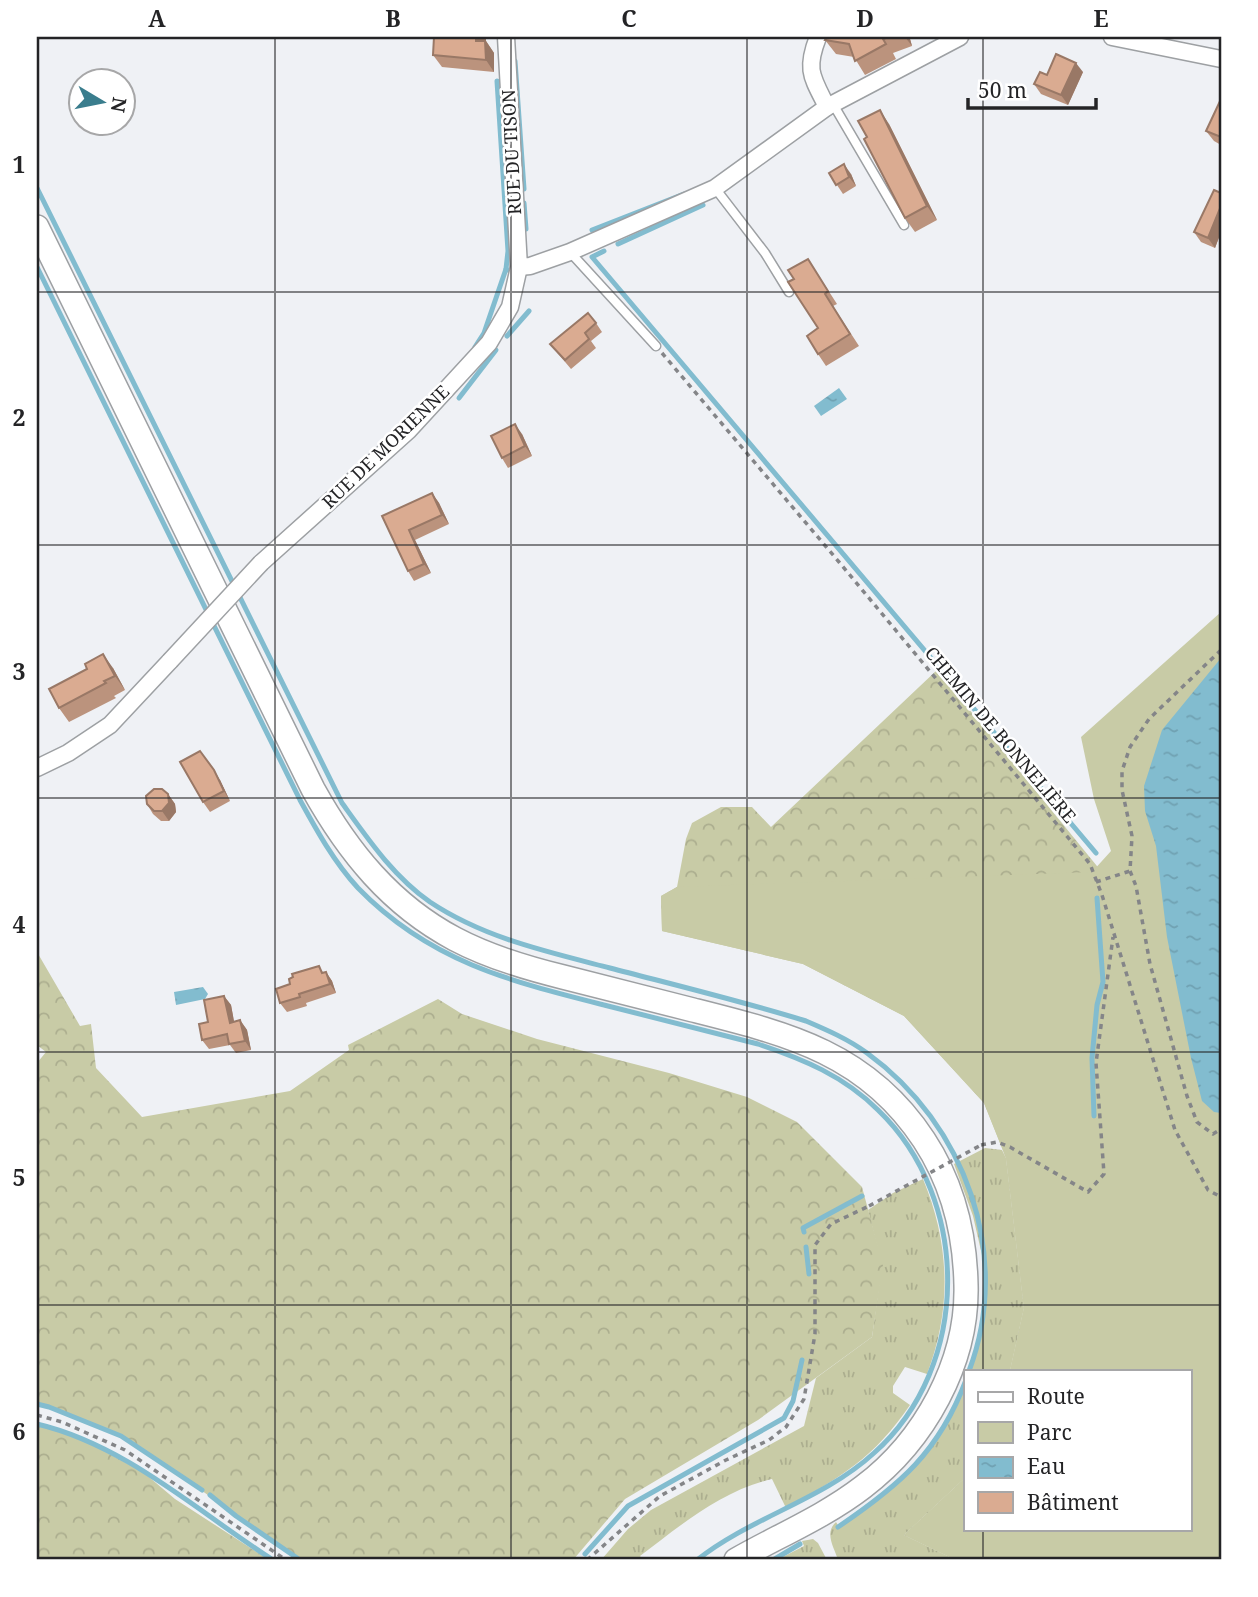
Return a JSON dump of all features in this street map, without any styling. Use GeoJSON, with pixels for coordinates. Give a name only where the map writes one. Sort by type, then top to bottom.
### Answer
{"type":"FeatureCollection","features":[{"type":"Feature","properties":{"kind":"main road"},"geometry":{"type":"LineString","coordinates":[[37,227],[313,789],[342,838],[375,879],[413,913],[435,928],[502,960],[762,1028],[821,1049],[865,1076],[883,1091],[916,1127],[942,1170],[963,1238],[967,1290],[954,1361],[936,1403],[906,1447],[863,1487],[736,1560]]}},
{"type":"Feature","properties":{"kind":"street","name":"RUE DU TISON"},"geometry":{"type":"LineString","coordinates":[[506,37],[519,267]]}},
{"type":"Feature","properties":{"kind":"street"},"geometry":{"type":"LineString","coordinates":[[818,37],[810,61],[813,78],[830,106]]}},
{"type":"Feature","properties":{"kind":"street"},"geometry":{"type":"LineString","coordinates":[[519,267],[530,266],[570,252],[715,188],[830,106],[960,37]]}},
{"type":"Feature","properties":{"kind":"street"},"geometry":{"type":"LineString","coordinates":[[1112,37],[1221,59]]}},
{"type":"Feature","properties":{"kind":"street","name":"RUE DE MORIENNE"},"geometry":{"type":"LineString","coordinates":[[37,768],[68,753],[110,725],[261,563],[408,431],[489,343],[510,307],[519,267]]}},
{"type":"Feature","properties":{"kind":"lane"},"geometry":{"type":"LineString","coordinates":[[830,106],[904,225]]}},
{"type":"Feature","properties":{"kind":"lane"},"geometry":{"type":"LineString","coordinates":[[715,188],[765,253],[789,292]]}},
{"type":"Feature","properties":{"kind":"lane"},"geometry":{"type":"LineString","coordinates":[[570,252],[656,346]]}},
{"type":"Feature","properties":{"kind":"path","name":"CHEMIN DE BONNELIÈRE"},"geometry":{"type":"LineString","coordinates":[[656,346],[1090,864],[1175,1130],[1208,1190],[1221,1197]]}},
{"type":"Feature","properties":{"kind":"path"},"geometry":{"type":"LineString","coordinates":[[1221,650],[1149,719],[1130,747],[1122,771],[1122,790],[1132,836],[1130,871],[1136,886],[1150,964],[1187,1096],[1197,1122],[1213,1133],[1221,1129]]}},
{"type":"Feature","properties":{"kind":"path"},"geometry":{"type":"LineString","coordinates":[[1096,882],[1130,871]]}},
{"type":"Feature","properties":{"kind":"path"},"geometry":{"type":"LineString","coordinates":[[587,1560],[660,1496],[769,1440],[786,1427],[804,1399],[814,1334],[816,1245],[831,1224],[981,1145],[997,1142],[1088,1192],[1104,1174],[1096,1063],[1114,933]]}},
{"type":"Feature","properties":{"kind":"path"},"geometry":{"type":"LineString","coordinates":[[37,1415],[62,1422],[125,1450],[286,1560]]}},
{"type":"Feature","properties":{"kind":"green space"},"geometry":{"type":"Polygon","coordinates":[[[1221,612],[1221,1560],[956,1560],[904,1535],[964,1479],[964,1530],[1192,1530],[1192,1370],[1010,1370],[1024,1308],[1006,1158],[984,1103],[904,1016],[803,964],[662,931],[661,896],[677,887],[1092,872],[1111,851],[1094,799],[1081,737],[1221,612]]]}},
{"type":"Feature","properties":{"kind":"green space"},"geometry":{"type":"Polygon","coordinates":[[[937,670],[1101,871],[1155,1023],[1221,1560],[956,1560],[904,1535],[964,1479],[964,1530],[1192,1530],[1192,1370],[1010,1370],[1024,1308],[1006,1158],[984,1103],[904,1016],[803,964],[662,931],[661,896],[677,887],[686,839],[692,823],[721,807],[752,807],[771,827],[937,670]]]}},
{"type":"Feature","properties":{"kind":"green space"},"geometry":{"type":"Polygon","coordinates":[[[37,952],[80,1026],[91,1024],[96,1068],[142,1117],[290,1091],[349,1050],[348,1045],[438,999],[462,1014],[537,1039],[669,1073],[747,1097],[797,1122],[862,1187],[883,1265],[872,1337],[758,1420],[625,1499],[573,1560],[300,1560],[137,1445],[37,1404],[37,1063],[46,1052],[37,1045],[37,952]]]}},
{"type":"Feature","properties":{"kind":"green space"},"geometry":{"type":"Polygon","coordinates":[[[985,1148],[1002,1150],[1006,1158],[1024,1308],[1010,1370],[971,1370],[983,1328],[987,1277],[973,1216],[954,1164],[985,1148]]]}},
{"type":"Feature","properties":{"kind":"green space"},"geometry":{"type":"Polygon","coordinates":[[[923,1179],[939,1228],[943,1252],[944,1301],[941,1325],[927,1374],[905,1367],[893,1386],[893,1393],[910,1405],[897,1423],[855,1465],[786,1508],[772,1479],[753,1484],[702,1510],[640,1556],[643,1560],[601,1560],[628,1529],[651,1510],[804,1426],[816,1378],[872,1337],[882,1265],[868,1210],[893,1193],[923,1179]]]}},
{"type":"Feature","properties":{"kind":"green space"},"geometry":{"type":"Polygon","coordinates":[[[964,1390],[964,1479],[904,1535],[956,1560],[838,1560],[830,1535],[832,1526],[836,1522],[839,1527],[859,1513],[913,1467],[943,1430],[964,1390]]]}},
{"type":"Feature","properties":{"kind":"green space"},"geometry":{"type":"Polygon","coordinates":[[[37,1424],[74,1435],[143,1472],[175,1499],[269,1560],[37,1560],[37,1424]]]}},
{"type":"Feature","properties":{"kind":"green space"},"geometry":{"type":"Polygon","coordinates":[[[813,1539],[827,1560],[777,1560],[804,1546],[802,1541],[813,1539]]]}},
{"type":"Feature","properties":{"kind":"water"},"geometry":{"type":"Polygon","coordinates":[[[839,388],[847,399],[821,416],[814,406],[839,388]]]}},
{"type":"Feature","properties":{"kind":"water"},"geometry":{"type":"Polygon","coordinates":[[[1221,658],[1221,1113],[1214,1112],[1202,1101],[1191,1058],[1167,937],[1156,846],[1145,811],[1144,786],[1162,730],[1221,658]]]}},
{"type":"Feature","properties":{"kind":"water"},"geometry":{"type":"Polygon","coordinates":[[[203,987],[208,994],[205,999],[176,1005],[174,992],[203,987]]]}},
{"type":"Feature","properties":{"kind":"building"},"geometry":{"type":"Polygon","coordinates":[[[434,37],[476,37],[476,41],[485,41],[486,60],[433,55],[434,37]]]}},
{"type":"Feature","properties":{"kind":"building"},"geometry":{"type":"Polygon","coordinates":[[[827,37],[889,37],[883,39],[886,44],[855,61],[849,44],[825,40],[827,37]]]}},
{"type":"Feature","properties":{"kind":"building"},"geometry":{"type":"Polygon","coordinates":[[[1056,54],[1076,63],[1061,95],[1034,84],[1040,72],[1047,75],[1056,54]]]}},
{"type":"Feature","properties":{"kind":"building"},"geometry":{"type":"Polygon","coordinates":[[[1221,99],[1221,137],[1206,131],[1221,99]]]}},
{"type":"Feature","properties":{"kind":"building"},"geometry":{"type":"Polygon","coordinates":[[[880,110],[927,206],[905,218],[864,139],[867,137],[858,121],[880,110]]]}},
{"type":"Feature","properties":{"kind":"building"},"geometry":{"type":"Polygon","coordinates":[[[844,164],[849,177],[836,185],[829,173],[844,164]]]}},
{"type":"Feature","properties":{"kind":"building"},"geometry":{"type":"Polygon","coordinates":[[[1214,190],[1221,193],[1221,206],[1208,238],[1194,232],[1214,190]]]}},
{"type":"Feature","properties":{"kind":"building"},"geometry":{"type":"Polygon","coordinates":[[[808,259],[828,291],[825,294],[850,334],[818,354],[807,336],[818,328],[788,282],[794,279],[788,270],[808,259]]]}},
{"type":"Feature","properties":{"kind":"building"},"geometry":{"type":"Polygon","coordinates":[[[588,313],[596,323],[585,333],[589,339],[565,360],[550,344],[588,313]]]}},
{"type":"Feature","properties":{"kind":"building"},"geometry":{"type":"Polygon","coordinates":[[[515,424],[525,446],[502,458],[491,436],[515,424]]]}},
{"type":"Feature","properties":{"kind":"building"},"geometry":{"type":"Polygon","coordinates":[[[432,493],[442,515],[409,530],[424,564],[408,571],[382,516],[432,493]]]}},
{"type":"Feature","properties":{"kind":"building"},"geometry":{"type":"Polygon","coordinates":[[[103,654],[115,676],[59,708],[49,689],[87,669],[85,664],[103,654]]]}},
{"type":"Feature","properties":{"kind":"building"},"geometry":{"type":"Polygon","coordinates":[[[200,751],[214,770],[224,791],[203,802],[180,762],[200,751]]]}},
{"type":"Feature","properties":{"kind":"building"},"geometry":{"type":"Polygon","coordinates":[[[154,789],[162,789],[168,794],[169,803],[162,811],[154,811],[147,804],[146,796],[154,789]]]}},
{"type":"Feature","properties":{"kind":"building"},"geometry":{"type":"Polygon","coordinates":[[[319,966],[322,973],[326,972],[330,984],[280,1003],[276,989],[290,984],[292,974],[319,966]]]}},
{"type":"Feature","properties":{"kind":"building"},"geometry":{"type":"Polygon","coordinates":[[[224,996],[230,1023],[240,1020],[245,1041],[229,1044],[227,1034],[202,1040],[199,1024],[208,1022],[204,1000],[224,996]]]}},
{"type":"Feature","properties":{"kind":"waterway"},"geometry":{"type":"LineString","coordinates":[[515,61],[524,189]]}},
{"type":"Feature","properties":{"kind":"waterway"},"geometry":{"type":"LineString","coordinates":[[497,81],[508,270]]}},
{"type":"Feature","properties":{"kind":"waterway"},"geometry":{"type":"LineString","coordinates":[[37,188],[342,803],[372,843],[404,881],[417,892],[451,915],[472,925],[540,950],[806,1021],[860,1048],[901,1082],[930,1116],[954,1154],[971,1195],[982,1238],[985,1282],[981,1327],[969,1370]]}},
{"type":"Feature","properties":{"kind":"waterway"},"geometry":{"type":"LineString","coordinates":[[592,230],[684,194]]}},
{"type":"Feature","properties":{"kind":"waterway"},"geometry":{"type":"LineString","coordinates":[[524,203],[526,229]]}},
{"type":"Feature","properties":{"kind":"waterway"},"geometry":{"type":"LineString","coordinates":[[618,244],[703,205]]}},
{"type":"Feature","properties":{"kind":"waterway"},"geometry":{"type":"LineString","coordinates":[[604,251],[592,257],[1096,853]]}},
{"type":"Feature","properties":{"kind":"waterway"},"geometry":{"type":"LineString","coordinates":[[37,267],[300,800],[319,835],[358,888],[413,934],[472,965],[535,987],[758,1044],[822,1070],[865,1098],[909,1147],[930,1189],[943,1235],[948,1282],[943,1330],[929,1375],[906,1417],[874,1453],[854,1469],[832,1484],[740,1532],[697,1560]]}},
{"type":"Feature","properties":{"kind":"waterway"},"geometry":{"type":"LineString","coordinates":[[475,347],[484,333],[506,269]]}},
{"type":"Feature","properties":{"kind":"waterway"},"geometry":{"type":"LineString","coordinates":[[507,336],[529,311]]}},
{"type":"Feature","properties":{"kind":"waterway"},"geometry":{"type":"LineString","coordinates":[[459,398],[496,350]]}},
{"type":"Feature","properties":{"kind":"waterway"},"geometry":{"type":"LineString","coordinates":[[1094,1116],[1092,1058],[1097,1005],[1103,982],[1097,898]]}},
{"type":"Feature","properties":{"kind":"waterway"},"geometry":{"type":"LineString","coordinates":[[804,1232],[803,1228],[862,1196]]}},
{"type":"Feature","properties":{"kind":"waterway"},"geometry":{"type":"LineString","coordinates":[[806,1247],[809,1274]]}},
{"type":"Feature","properties":{"kind":"waterway"},"geometry":{"type":"LineString","coordinates":[[585,1554],[628,1506],[784,1418],[793,1401],[802,1360]]}},
{"type":"Feature","properties":{"kind":"waterway"},"geometry":{"type":"LineString","coordinates":[[838,1527],[899,1481],[915,1465],[943,1427],[964,1385]]}},
{"type":"Feature","properties":{"kind":"waterway"},"geometry":{"type":"LineString","coordinates":[[37,1404],[121,1436],[202,1490]]}},
{"type":"Feature","properties":{"kind":"waterway"},"geometry":{"type":"LineString","coordinates":[[37,1424],[101,1447],[131,1464],[273,1560]]}},
{"type":"Feature","properties":{"kind":"waterway"},"geometry":{"type":"LineString","coordinates":[[210,1495],[300,1560]]}},
{"type":"Feature","properties":{"kind":"waterway"},"geometry":{"type":"LineString","coordinates":[[773,1560],[800,1544]]}}]}
